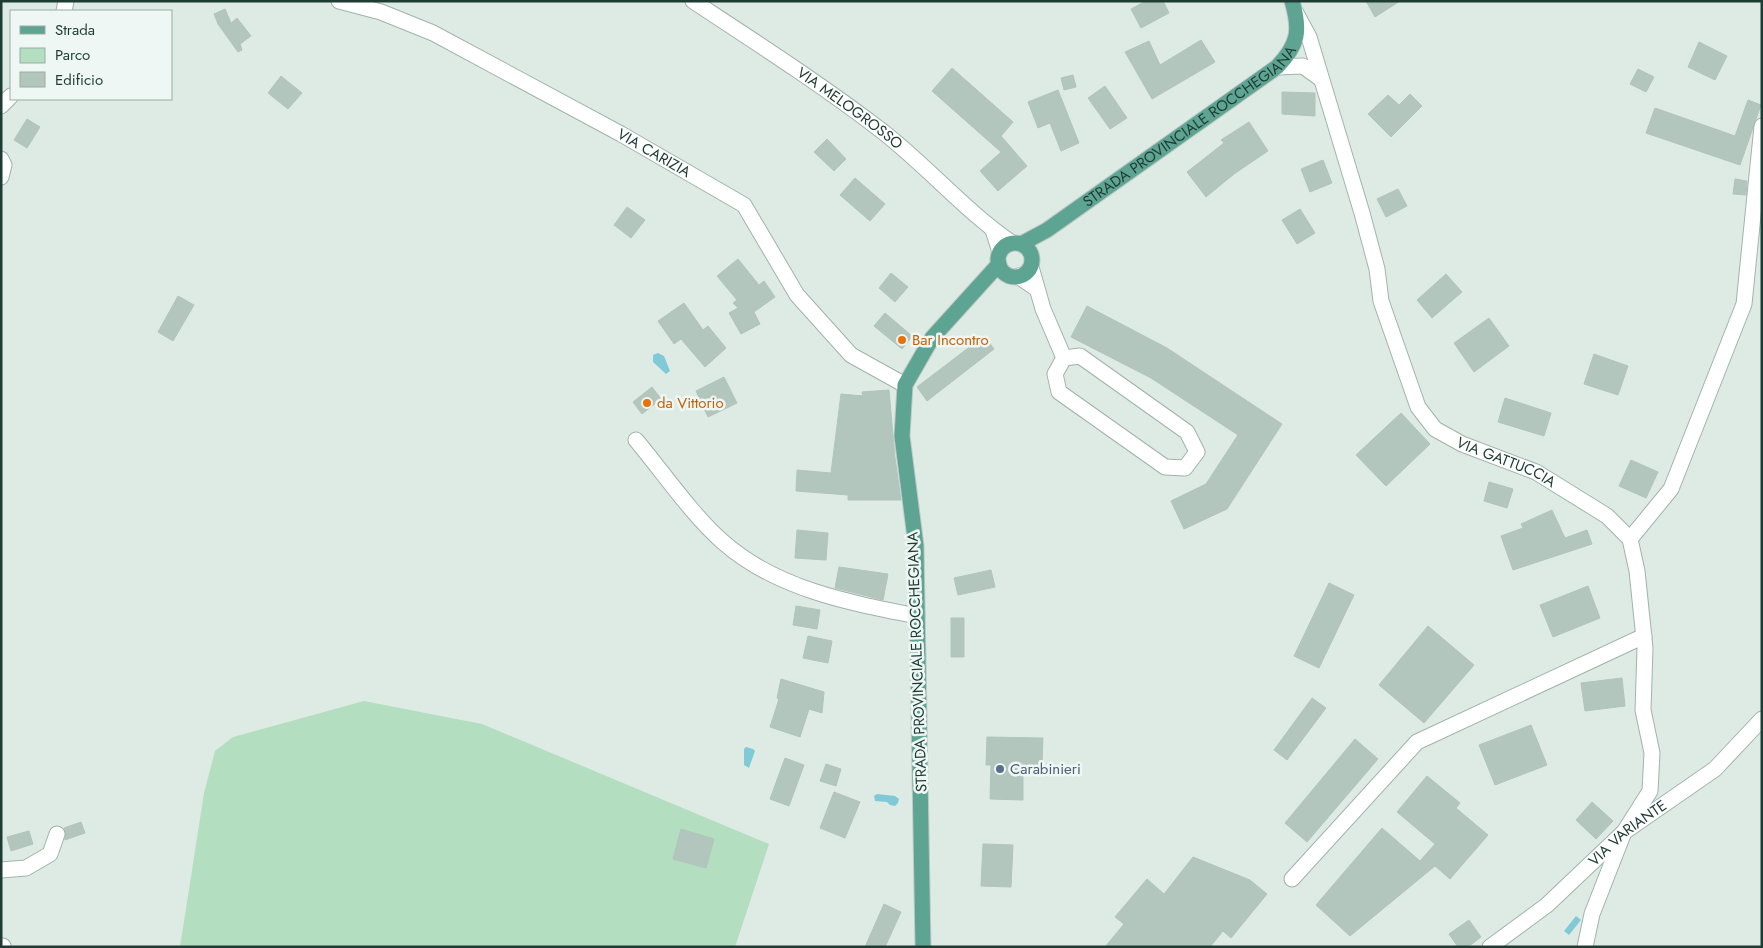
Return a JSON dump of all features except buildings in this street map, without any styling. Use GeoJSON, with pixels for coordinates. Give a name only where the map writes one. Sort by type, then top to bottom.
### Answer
{"type":"FeatureCollection","features":[{"type":"Feature","properties":{"kind":"main road","name":"STRADA PROVINCIALE ROCCHEGIANA"},"geometry":{"type":"LineString","coordinates":[[923,947],[916,546],[902,436],[905,386],[932,338],[982,285],[1047,230],[1276,67],[1293,47],[1297,34],[1294,7]]}},
{"type":"Feature","properties":{"kind":"street","name":"VIA CARIZIA"},"geometry":{"type":"LineString","coordinates":[[339,1],[381,12],[433,34],[621,134],[744,205],[792,290],[851,355],[905,386]]}},
{"type":"Feature","properties":{"kind":"street","name":"VIA MELOGROSSO"},"geometry":{"type":"LineString","coordinates":[[693,1],[768,50],[883,131],[948,187],[993,230],[1037,289],[1064,358]]}},
{"type":"Feature","properties":{"kind":"street","name":"VIA GATTUCCIA"},"geometry":{"type":"LineString","coordinates":[[1294,7],[1309,37],[1316,58],[1377,269],[1381,301],[1418,407],[1435,429],[1462,444],[1536,472],[1607,516],[1630,539]]}},
{"type":"Feature","properties":{"kind":"street"},"geometry":{"type":"LineString","coordinates":[[1293,47],[1310,52],[1316,58]]}},
{"type":"Feature","properties":{"kind":"street"},"geometry":{"type":"LineString","coordinates":[[1276,67],[1303,66],[1321,79]]}},
{"type":"Feature","properties":{"kind":"street"},"geometry":{"type":"LineString","coordinates":[[1,106],[10,97]]}},
{"type":"Feature","properties":{"kind":"street"},"geometry":{"type":"LineString","coordinates":[[1585,947],[1592,914],[1624,832],[1650,791],[1652,753],[1643,710],[1644,636],[1637,571],[1630,539],[1671,489],[1744,304],[1762,126]]}},
{"type":"Feature","properties":{"kind":"street"},"geometry":{"type":"LineString","coordinates":[[1,159],[4,165],[1,177]]}},
{"type":"Feature","properties":{"kind":"street"},"geometry":{"type":"LineString","coordinates":[[1080,356],[1187,432],[1196,452],[1185,468],[1165,468],[1059,392],[1055,374],[1064,358],[1080,356]]}},
{"type":"Feature","properties":{"kind":"street"},"geometry":{"type":"LineString","coordinates":[[636,440],[723,542],[761,568],[800,588],[866,606],[917,616]]}},
{"type":"Feature","properties":{"kind":"street"},"geometry":{"type":"LineString","coordinates":[[1292,879],[1417,742],[1644,636]]}},
{"type":"Feature","properties":{"kind":"street","name":"VIA VARIANTE"},"geometry":{"type":"LineString","coordinates":[[1490,947],[1547,905],[1624,832],[1715,770],[1762,718]]}},
{"type":"Feature","properties":{"kind":"street"},"geometry":{"type":"LineString","coordinates":[[1,870],[26,868],[50,854],[57,834]]}},
{"type":"Feature","properties":{"kind":"green space"},"geometry":{"type":"Polygon","coordinates":[[[364,701],[482,724],[769,844],[735,947],[180,947],[204,793],[215,751],[233,737],[364,701]]]}},
{"type":"Feature","properties":{"kind":"water"},"geometry":{"type":"Polygon","coordinates":[[[658,353],[664,356],[670,371],[666,374],[653,362],[653,355],[658,353]]]}},
{"type":"Feature","properties":{"kind":"water"},"geometry":{"type":"Polygon","coordinates":[[[746,747],[755,751],[749,768],[744,765],[744,749],[746,747]]]}},
{"type":"Feature","properties":{"kind":"water"},"geometry":{"type":"Polygon","coordinates":[[[877,794],[895,796],[899,799],[898,803],[895,806],[887,802],[875,801],[874,796],[877,794]]]}},
{"type":"Feature","properties":{"kind":"water"},"geometry":{"type":"Polygon","coordinates":[[[1576,916],[1581,920],[1569,935],[1564,931],[1576,916]]]}},
{"type":"Feature","properties":{"kind":"place","name":"Bar Incontro"},"geometry":{"type":"Point","coordinates":[902,340]}},
{"type":"Feature","properties":{"kind":"place","name":"da Vittorio"},"geometry":{"type":"Point","coordinates":[647,403]}},
{"type":"Feature","properties":{"kind":"place","name":"Carabinieri"},"geometry":{"type":"Point","coordinates":[1000,769]}}]}
